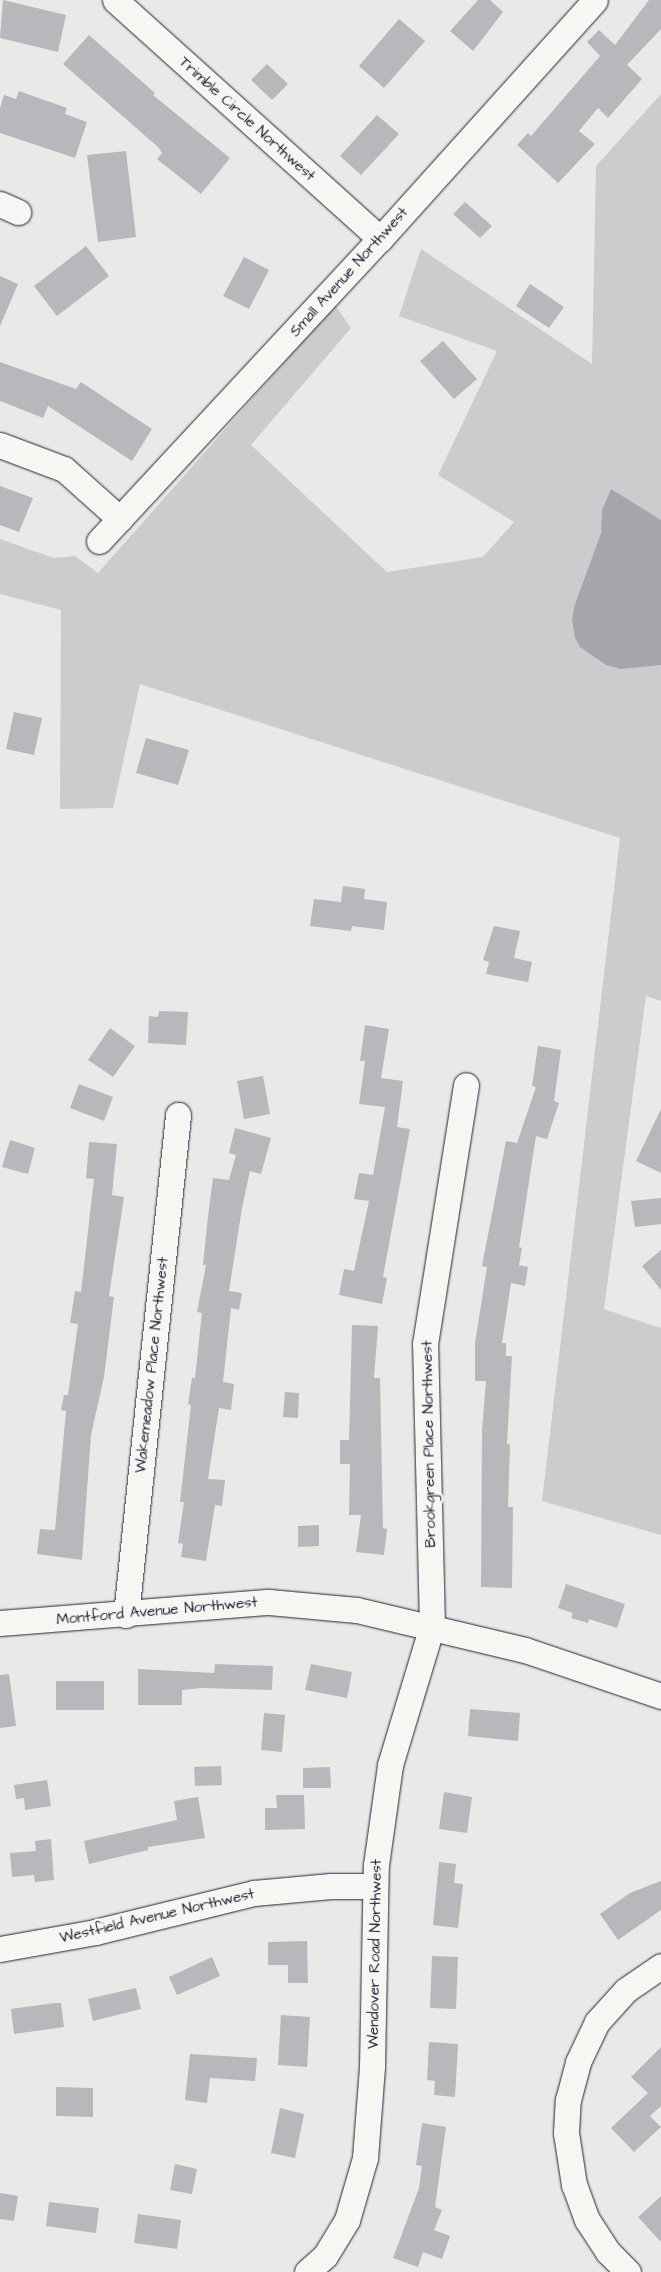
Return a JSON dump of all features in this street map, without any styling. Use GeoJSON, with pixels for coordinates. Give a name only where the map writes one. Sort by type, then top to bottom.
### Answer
{"type":"FeatureCollection","features":[{"type":"Feature","properties":{"kind":"street","name":"Trimble Circle Northwest"},"geometry":{"type":"LineString","coordinates":[[115,0],[380,239]]}},
{"type":"Feature","properties":{"kind":"street","name":"Small Avenue Northwest"},"geometry":{"type":"LineString","coordinates":[[99,541],[380,239],[595,0]]}},
{"type":"Feature","properties":{"kind":"street"},"geometry":{"type":"LineString","coordinates":[[0,444],[64,469],[120,519]]}},
{"type":"Feature","properties":{"kind":"street","name":"Brookgreen Place Northwest"},"geometry":{"type":"LineString","coordinates":[[432,1626],[425,1344],[466,1084]]}},
{"type":"Feature","properties":{"kind":"street","name":"Wakemeadow Place Northwest"},"geometry":{"type":"LineString","coordinates":[[126,1615],[178,1115]]}},
{"type":"Feature","properties":{"kind":"street","name":"Montford Avenue Northwest"},"geometry":{"type":"LineString","coordinates":[[0,1623],[126,1615],[269,1602],[357,1610],[432,1626],[525,1650],[661,1696]]}},
{"type":"Feature","properties":{"kind":"street","name":"Wendover Road Northwest"},"geometry":{"type":"LineString","coordinates":[[307,2272],[325,2256],[347,2220],[365,2158],[372,2066],[375,1886],[390,1765],[432,1626]]}},
{"type":"Feature","properties":{"kind":"street","name":"Westfield Avenue Northwest"},"geometry":{"type":"LineString","coordinates":[[0,1949],[95,1932],[254,1893],[331,1886],[375,1886]]}},
{"type":"Feature","properties":{"kind":"street"},"geometry":{"type":"LineString","coordinates":[[628,2272],[608,2252],[588,2220],[574,2185],[566,2134],[568,2100],[578,2062],[597,2022],[626,1990],[661,1966]]}},
{"type":"Feature","properties":{"kind":"shaded area"},"geometry":{"type":"Polygon","coordinates":[[[661,94],[661,524],[606,500],[601,533],[575,604],[661,665],[661,1001],[646,996],[604,1309],[661,1328],[661,1535],[542,1501],[620,838],[140,684],[113,808],[60,809],[61,610],[0,594],[0,539],[54,558],[75,556],[98,573],[335,305],[351,328],[251,445],[387,572],[483,557],[514,522],[438,475],[497,351],[399,316],[421,249],[592,364],[596,166],[661,94]]]}},
{"type":"Feature","properties":{"kind":"shaded area"},"geometry":{"type":"Polygon","coordinates":[[[611,489],[661,520],[661,665],[621,669],[606,665],[580,647],[575,638],[572,619],[575,604],[601,533],[602,510],[611,489]]]}},
{"type":"Feature","properties":{"kind":"building"},"geometry":{"type":"Polygon","coordinates":[[[3,0],[66,15],[58,52],[0,38],[3,0]]]}},
{"type":"Feature","properties":{"kind":"building"},"geometry":{"type":"Polygon","coordinates":[[[478,0],[490,0],[503,12],[473,51],[450,31],[478,0]]]}},
{"type":"Feature","properties":{"kind":"building"},"geometry":{"type":"Polygon","coordinates":[[[649,0],[661,0],[661,29],[627,65],[642,79],[608,118],[598,108],[579,131],[595,144],[558,183],[517,145],[528,133],[531,136],[600,56],[587,42],[599,30],[615,45],[649,0]]]}},
{"type":"Feature","properties":{"kind":"building"},"geometry":{"type":"Polygon","coordinates":[[[399,19],[425,41],[384,88],[359,66],[399,19]]]}},
{"type":"Feature","properties":{"kind":"building"},"geometry":{"type":"Polygon","coordinates":[[[89,35],[155,93],[153,95],[230,158],[201,194],[157,159],[162,153],[158,147],[63,64],[89,35]]]}},
{"type":"Feature","properties":{"kind":"building"},"geometry":{"type":"Polygon","coordinates":[[[267,64],[288,84],[272,100],[251,80],[267,64]]]}},
{"type":"Feature","properties":{"kind":"building"},"geometry":{"type":"Polygon","coordinates":[[[19,91],[67,108],[65,114],[87,122],[75,158],[0,133],[0,108],[4,95],[16,99],[19,91]]]}},
{"type":"Feature","properties":{"kind":"building"},"geometry":{"type":"Polygon","coordinates":[[[377,115],[399,134],[361,175],[340,156],[377,115]]]}},
{"type":"Feature","properties":{"kind":"building"},"geometry":{"type":"Polygon","coordinates":[[[126,151],[136,237],[98,242],[87,155],[126,151]]]}},
{"type":"Feature","properties":{"kind":"building"},"geometry":{"type":"Polygon","coordinates":[[[465,202],[492,226],[480,238],[453,214],[465,202]]]}},
{"type":"Feature","properties":{"kind":"building"},"geometry":{"type":"Polygon","coordinates":[[[86,246],[109,276],[57,316],[34,286],[86,246]]]}},
{"type":"Feature","properties":{"kind":"building"},"geometry":{"type":"Polygon","coordinates":[[[244,257],[269,270],[249,309],[223,296],[244,257]]]}},
{"type":"Feature","properties":{"kind":"building"},"geometry":{"type":"Polygon","coordinates":[[[0,276],[18,284],[0,326],[0,276]]]}},
{"type":"Feature","properties":{"kind":"building"},"geometry":{"type":"Polygon","coordinates":[[[530,284],[564,307],[549,328],[516,306],[530,284]]]}},
{"type":"Feature","properties":{"kind":"building"},"geometry":{"type":"Polygon","coordinates":[[[443,341],[477,379],[454,399],[420,361],[443,341]]]}},
{"type":"Feature","properties":{"kind":"building"},"geometry":{"type":"Polygon","coordinates":[[[0,362],[76,389],[81,382],[152,429],[132,461],[48,406],[43,418],[0,401],[0,362]]]}},
{"type":"Feature","properties":{"kind":"building"},"geometry":{"type":"Polygon","coordinates":[[[0,486],[33,498],[19,532],[0,525],[0,486]]]}},
{"type":"Feature","properties":{"kind":"building"},"geometry":{"type":"Polygon","coordinates":[[[14,712],[42,718],[34,755],[6,749],[14,712]]]}},
{"type":"Feature","properties":{"kind":"building"},"geometry":{"type":"Polygon","coordinates":[[[146,738],[189,750],[178,785],[136,773],[146,738]]]}},
{"type":"Feature","properties":{"kind":"building"},"geometry":{"type":"Polygon","coordinates":[[[343,886],[365,889],[364,899],[387,902],[384,930],[352,926],[351,931],[310,926],[314,899],[341,902],[343,886]]]}},
{"type":"Feature","properties":{"kind":"building"},"geometry":{"type":"Polygon","coordinates":[[[494,926],[520,931],[514,958],[532,962],[528,982],[486,974],[489,962],[483,960],[494,926]]]}},
{"type":"Feature","properties":{"kind":"building"},"geometry":{"type":"Polygon","coordinates":[[[159,1011],[188,1012],[186,1045],[148,1043],[149,1016],[158,1017],[159,1011]]]}},
{"type":"Feature","properties":{"kind":"building"},"geometry":{"type":"Polygon","coordinates":[[[365,1025],[389,1029],[381,1078],[403,1081],[397,1127],[410,1129],[383,1277],[387,1278],[382,1304],[339,1295],[344,1269],[354,1271],[369,1201],[354,1199],[359,1173],[373,1175],[385,1107],[359,1104],[365,1061],[360,1061],[365,1025]]]}},
{"type":"Feature","properties":{"kind":"building"},"geometry":{"type":"Polygon","coordinates":[[[110,1028],[135,1046],[113,1077],[88,1060],[110,1028]]]}},
{"type":"Feature","properties":{"kind":"building"},"geometry":{"type":"Polygon","coordinates":[[[538,1046],[561,1050],[554,1101],[559,1103],[547,1139],[536,1136],[519,1247],[522,1248],[519,1265],[528,1267],[525,1286],[511,1283],[502,1343],[506,1343],[506,1356],[512,1356],[507,1444],[510,1444],[508,1507],[513,1507],[512,1588],[481,1587],[482,1431],[486,1381],[475,1381],[475,1343],[487,1267],[482,1266],[506,1141],[517,1143],[536,1087],[532,1086],[538,1046]]]}},
{"type":"Feature","properties":{"kind":"building"},"geometry":{"type":"Polygon","coordinates":[[[263,1076],[270,1114],[244,1119],[237,1081],[263,1076]]]}},
{"type":"Feature","properties":{"kind":"building"},"geometry":{"type":"Polygon","coordinates":[[[79,1084],[113,1097],[104,1121],[70,1108],[79,1084]]]}},
{"type":"Feature","properties":{"kind":"building"},"geometry":{"type":"Polygon","coordinates":[[[661,1109],[661,1173],[636,1161],[661,1109]]]}},
{"type":"Feature","properties":{"kind":"building"},"geometry":{"type":"Polygon","coordinates":[[[235,1128],[271,1138],[261,1174],[250,1171],[242,1208],[229,1291],[242,1293],[239,1310],[231,1308],[223,1382],[234,1384],[231,1410],[219,1408],[208,1479],[225,1480],[222,1506],[215,1505],[206,1561],[181,1557],[183,1544],[178,1543],[184,1502],[180,1502],[191,1405],[188,1404],[192,1378],[195,1378],[202,1313],[197,1312],[206,1265],[203,1265],[213,1178],[229,1180],[236,1155],[229,1153],[235,1128]]]}},
{"type":"Feature","properties":{"kind":"building"},"geometry":{"type":"Polygon","coordinates":[[[10,1140],[35,1148],[28,1174],[2,1167],[10,1140]]]}},
{"type":"Feature","properties":{"kind":"building"},"geometry":{"type":"Polygon","coordinates":[[[89,1142],[117,1144],[112,1195],[124,1197],[109,1296],[114,1297],[104,1377],[91,1435],[82,1560],[37,1554],[40,1529],[55,1530],[66,1411],[61,1410],[64,1395],[68,1395],[78,1324],[70,1323],[75,1291],[81,1292],[94,1179],[86,1178],[89,1142]]]}},
{"type":"Feature","properties":{"kind":"building"},"geometry":{"type":"Polygon","coordinates":[[[661,1198],[661,1224],[635,1227],[631,1201],[661,1198]]]}},
{"type":"Feature","properties":{"kind":"building"},"geometry":{"type":"Polygon","coordinates":[[[661,1250],[661,1290],[642,1266],[661,1250]]]}},
{"type":"Feature","properties":{"kind":"building"},"geometry":{"type":"Polygon","coordinates":[[[352,1325],[378,1326],[374,1378],[380,1378],[383,1528],[387,1529],[384,1555],[356,1552],[361,1515],[349,1515],[350,1464],[340,1464],[340,1440],[349,1440],[352,1325]]]}},
{"type":"Feature","properties":{"kind":"building"},"geometry":{"type":"Polygon","coordinates":[[[285,1392],[299,1393],[298,1418],[283,1417],[285,1392]]]}},
{"type":"Feature","properties":{"kind":"building"},"geometry":{"type":"Polygon","coordinates":[[[319,1525],[319,1546],[298,1547],[298,1526],[319,1525]]]}},
{"type":"Feature","properties":{"kind":"building"},"geometry":{"type":"Polygon","coordinates":[[[566,1584],[625,1604],[617,1628],[589,1619],[588,1623],[571,1618],[573,1613],[558,1608],[566,1584]]]}},
{"type":"Feature","properties":{"kind":"building"},"geometry":{"type":"Polygon","coordinates":[[[215,1664],[273,1666],[272,1690],[202,1688],[182,1690],[182,1705],[138,1705],[138,1669],[214,1673],[215,1664]]]}},
{"type":"Feature","properties":{"kind":"building"},"geometry":{"type":"Polygon","coordinates":[[[311,1664],[352,1672],[347,1698],[305,1690],[311,1664]]]}},
{"type":"Feature","properties":{"kind":"building"},"geometry":{"type":"Polygon","coordinates":[[[9,1674],[16,1726],[0,1728],[0,1675],[9,1674]]]}},
{"type":"Feature","properties":{"kind":"building"},"geometry":{"type":"Polygon","coordinates":[[[56,1681],[104,1681],[104,1710],[56,1710],[56,1681]]]}},
{"type":"Feature","properties":{"kind":"building"},"geometry":{"type":"Polygon","coordinates":[[[470,1709],[520,1713],[518,1741],[468,1736],[470,1709]]]}},
{"type":"Feature","properties":{"kind":"building"},"geometry":{"type":"Polygon","coordinates":[[[264,1713],[285,1715],[282,1752],[261,1750],[264,1713]]]}},
{"type":"Feature","properties":{"kind":"building"},"geometry":{"type":"Polygon","coordinates":[[[221,1766],[222,1785],[195,1786],[194,1767],[221,1766]]]}},
{"type":"Feature","properties":{"kind":"building"},"geometry":{"type":"Polygon","coordinates":[[[330,1767],[331,1788],[303,1788],[303,1768],[330,1767]]]}},
{"type":"Feature","properties":{"kind":"building"},"geometry":{"type":"Polygon","coordinates":[[[47,1780],[51,1806],[25,1810],[24,1798],[16,1799],[14,1785],[47,1780]]]}},
{"type":"Feature","properties":{"kind":"building"},"geometry":{"type":"Polygon","coordinates":[[[444,1792],[472,1797],[467,1833],[439,1829],[444,1792]]]}},
{"type":"Feature","properties":{"kind":"building"},"geometry":{"type":"Polygon","coordinates":[[[276,1795],[304,1795],[305,1829],[265,1830],[265,1808],[277,1808],[276,1795]]]}},
{"type":"Feature","properties":{"kind":"building"},"geometry":{"type":"Polygon","coordinates":[[[198,1797],[205,1838],[148,1847],[148,1850],[89,1864],[84,1841],[177,1820],[174,1801],[198,1797]]]}},
{"type":"Feature","properties":{"kind":"building"},"geometry":{"type":"Polygon","coordinates":[[[51,1839],[54,1880],[35,1882],[34,1875],[12,1877],[10,1853],[36,1851],[35,1841],[51,1839]]]}},
{"type":"Feature","properties":{"kind":"building"},"geometry":{"type":"Polygon","coordinates":[[[439,1862],[456,1864],[454,1883],[463,1884],[458,1928],[433,1925],[439,1862]]]}},
{"type":"Feature","properties":{"kind":"building"},"geometry":{"type":"Polygon","coordinates":[[[661,1881],[661,1910],[618,1940],[600,1914],[630,1893],[661,1881]]]}},
{"type":"Feature","properties":{"kind":"building"},"geometry":{"type":"Polygon","coordinates":[[[307,1941],[308,1983],[288,1983],[288,1965],[268,1965],[268,1942],[307,1941]]]}},
{"type":"Feature","properties":{"kind":"building"},"geometry":{"type":"Polygon","coordinates":[[[432,1956],[458,1957],[456,2009],[430,2008],[432,1956]]]}},
{"type":"Feature","properties":{"kind":"building"},"geometry":{"type":"Polygon","coordinates":[[[212,1957],[220,1976],[177,1995],[169,1977],[212,1957]]]}},
{"type":"Feature","properties":{"kind":"building"},"geometry":{"type":"Polygon","coordinates":[[[136,1988],[141,2009],[93,2021],[88,1999],[136,1988]]]}},
{"type":"Feature","properties":{"kind":"building"},"geometry":{"type":"Polygon","coordinates":[[[61,2003],[64,2027],[14,2034],[11,2009],[61,2003]]]}},
{"type":"Feature","properties":{"kind":"building"},"geometry":{"type":"Polygon","coordinates":[[[281,2015],[310,2017],[307,2067],[278,2065],[281,2015]]]}},
{"type":"Feature","properties":{"kind":"building"},"geometry":{"type":"Polygon","coordinates":[[[429,2042],[458,2044],[455,2097],[434,2095],[435,2081],[427,2080],[429,2042]]]}},
{"type":"Feature","properties":{"kind":"building"},"geometry":{"type":"Polygon","coordinates":[[[661,2047],[661,2106],[650,2116],[661,2127],[634,2152],[611,2128],[648,2093],[631,2077],[661,2047]]]}},
{"type":"Feature","properties":{"kind":"building"},"geometry":{"type":"Polygon","coordinates":[[[190,2054],[257,2058],[255,2081],[210,2078],[207,2103],[185,2100],[190,2054]]]}},
{"type":"Feature","properties":{"kind":"building"},"geometry":{"type":"Polygon","coordinates":[[[56,2087],[93,2088],[93,2117],[56,2116],[56,2087]]]}},
{"type":"Feature","properties":{"kind":"building"},"geometry":{"type":"Polygon","coordinates":[[[280,2108],[304,2114],[295,2158],[271,2153],[280,2108]]]}},
{"type":"Feature","properties":{"kind":"building"},"geometry":{"type":"Polygon","coordinates":[[[422,2123],[446,2127],[435,2207],[442,2210],[434,2230],[450,2236],[442,2259],[423,2252],[418,2267],[393,2258],[419,2188],[422,2166],[416,2165],[422,2123]]]}},
{"type":"Feature","properties":{"kind":"building"},"geometry":{"type":"Polygon","coordinates":[[[175,2164],[197,2169],[192,2194],[170,2190],[175,2164]]]}},
{"type":"Feature","properties":{"kind":"building"},"geometry":{"type":"Polygon","coordinates":[[[0,2193],[18,2196],[14,2221],[0,2219],[0,2193]]]}},
{"type":"Feature","properties":{"kind":"building"},"geometry":{"type":"Polygon","coordinates":[[[661,2196],[661,2242],[638,2217],[661,2196]]]}},
{"type":"Feature","properties":{"kind":"building"},"geometry":{"type":"Polygon","coordinates":[[[49,2202],[99,2208],[96,2233],[46,2226],[49,2202]]]}},
{"type":"Feature","properties":{"kind":"building"},"geometry":{"type":"Polygon","coordinates":[[[138,2214],[181,2220],[177,2249],[134,2243],[138,2214]]]}}]}
